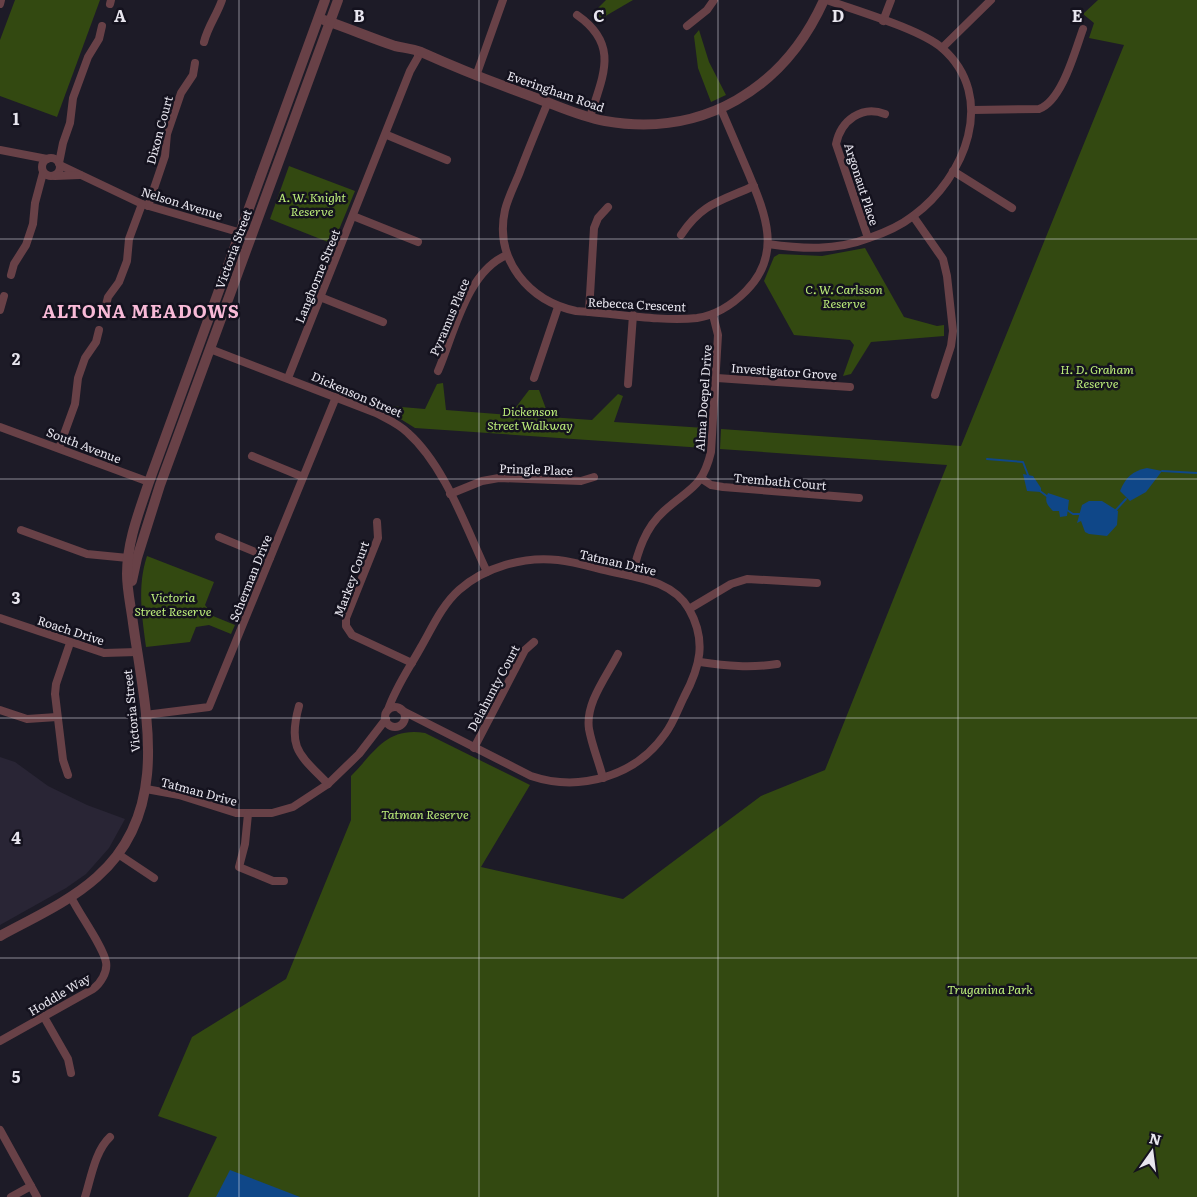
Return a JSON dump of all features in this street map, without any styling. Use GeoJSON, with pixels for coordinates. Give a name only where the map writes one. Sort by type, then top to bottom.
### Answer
{"type":"FeatureCollection","features":[{"type":"Feature","properties":{"kind":"street"},"geometry":{"type":"LineString","coordinates":[[204,42],[208,27],[219,10],[222,0]]}},
{"type":"Feature","properties":{"kind":"street","name":"Victoria Street"},"geometry":{"type":"LineString","coordinates":[[0,936],[71,897],[98,876],[118,854],[134,829],[146,789],[149,744],[129,594],[137,520],[199,344],[325,0]]}},
{"type":"Feature","properties":{"kind":"street","name":"Victoria Street"},"geometry":{"type":"LineString","coordinates":[[132,558],[338,0]]}},
{"type":"Feature","properties":{"kind":"street"},"geometry":{"type":"LineString","coordinates":[[476,76],[503,0]]}},
{"type":"Feature","properties":{"kind":"street"},"geometry":{"type":"LineString","coordinates":[[687,26],[707,10],[714,0]]}},
{"type":"Feature","properties":{"kind":"street"},"geometry":{"type":"LineString","coordinates":[[768,244],[818,249],[842,246],[868,238],[913,216],[935,194],[953,171],[966,146],[971,127],[973,110],[970,91],[957,63],[942,48],[923,36],[825,0]]}},
{"type":"Feature","properties":{"kind":"street","name":"Everingham Road"},"geometry":{"type":"LineString","coordinates":[[318,18],[590,117],[638,125],[663,124],[686,120],[721,109],[748,94],[770,77],[792,54],[814,21],[825,0]]}},
{"type":"Feature","properties":{"kind":"street"},"geometry":{"type":"LineString","coordinates":[[883,21],[891,0]]}},
{"type":"Feature","properties":{"kind":"street"},"geometry":{"type":"LineString","coordinates":[[942,48],[990,0]]}},
{"type":"Feature","properties":{"kind":"street"},"geometry":{"type":"LineString","coordinates":[[577,15],[592,25],[601,38],[605,57],[602,78],[590,117]]}},
{"type":"Feature","properties":{"kind":"street"},"geometry":{"type":"LineString","coordinates":[[40,188],[60,170],[59,164],[63,143],[70,123],[73,98],[88,57],[99,40],[102,26]]}},
{"type":"Feature","properties":{"kind":"street"},"geometry":{"type":"LineString","coordinates":[[973,110],[1040,108],[1046,106],[1058,92],[1083,29]]}},
{"type":"Feature","properties":{"kind":"street","name":"Langhorne Street"},"geometry":{"type":"LineString","coordinates":[[288,378],[417,55]]}},
{"type":"Feature","properties":{"kind":"street","name":"Dixon Court"},"geometry":{"type":"LineString","coordinates":[[105,309],[108,298],[119,282],[127,261],[129,239],[165,156],[170,126],[181,93],[195,70],[196,63]]}},
{"type":"Feature","properties":{"kind":"street","name":"Rebecca Crescent"},"geometry":{"type":"LineString","coordinates":[[548,102],[505,210],[504,237],[507,255],[527,286],[558,307],[589,312],[682,318],[713,315],[734,303],[752,285],[762,267],[768,244],[766,218],[721,109]]}},
{"type":"Feature","properties":{"kind":"street","name":"Argonaut Place"},"geometry":{"type":"LineString","coordinates":[[868,238],[836,144],[842,129],[858,112],[872,110],[885,114]]}},
{"type":"Feature","properties":{"kind":"street"},"geometry":{"type":"LineString","coordinates":[[387,134],[447,160]]}},
{"type":"Feature","properties":{"kind":"street"},"geometry":{"type":"LineString","coordinates":[[11,275],[14,264],[26,245],[33,224],[42,170],[48,159],[58,152],[63,143]]}},
{"type":"Feature","properties":{"kind":"street"},"geometry":{"type":"LineString","coordinates":[[0,150],[55,159],[59,164]]}},
{"type":"Feature","properties":{"kind":"street"},"geometry":{"type":"LineString","coordinates":[[20,154],[53,176]]}},
{"type":"Feature","properties":{"kind":"street","name":"Nelson Avenue"},"geometry":{"type":"LineString","coordinates":[[59,164],[145,205],[252,236]]}},
{"type":"Feature","properties":{"kind":"street"},"geometry":{"type":"LineString","coordinates":[[953,171],[1012,208]]}},
{"type":"Feature","properties":{"kind":"street","name":"Nelson Avenue"},"geometry":{"type":"LineString","coordinates":[[53,176],[80,175]]}},
{"type":"Feature","properties":{"kind":"street"},"geometry":{"type":"LineString","coordinates":[[681,235],[694,216],[710,205],[754,186]]}},
{"type":"Feature","properties":{"kind":"street"},"geometry":{"type":"LineString","coordinates":[[589,312],[594,228],[598,218],[608,206]]}},
{"type":"Feature","properties":{"kind":"street"},"geometry":{"type":"LineString","coordinates":[[353,216],[418,242]]}},
{"type":"Feature","properties":{"kind":"street"},"geometry":{"type":"LineString","coordinates":[[913,216],[943,259],[947,276],[952,331],[951,346],[935,395]]}},
{"type":"Feature","properties":{"kind":"street","name":"Pyramus Place"},"geometry":{"type":"LineString","coordinates":[[438,371],[474,282],[495,260],[507,255]]}},
{"type":"Feature","properties":{"kind":"street"},"geometry":{"type":"LineString","coordinates":[[0,310],[4,296]]}},
{"type":"Feature","properties":{"kind":"street"},"geometry":{"type":"LineString","coordinates":[[320,297],[383,322]]}},
{"type":"Feature","properties":{"kind":"street"},"geometry":{"type":"LineString","coordinates":[[534,378],[558,307]]}},
{"type":"Feature","properties":{"kind":"street"},"geometry":{"type":"LineString","coordinates":[[628,384],[633,315]]}},
{"type":"Feature","properties":{"kind":"street","name":"Alma Doepel Drive"},"geometry":{"type":"LineString","coordinates":[[702,479],[711,452],[717,378],[718,335],[713,315]]}},
{"type":"Feature","properties":{"kind":"street"},"geometry":{"type":"LineString","coordinates":[[59,448],[75,404],[78,378],[86,356],[96,342],[99,330]]}},
{"type":"Feature","properties":{"kind":"street","name":"Dickenson Street"},"geometry":{"type":"LineString","coordinates":[[199,344],[336,397],[397,423],[408,432],[432,461],[487,572]]}},
{"type":"Feature","properties":{"kind":"street","name":"Investigator Grove"},"geometry":{"type":"LineString","coordinates":[[717,378],[850,386]]}},
{"type":"Feature","properties":{"kind":"street","name":"Scherman Drive"},"geometry":{"type":"LineString","coordinates":[[145,715],[209,707],[336,397]]}},
{"type":"Feature","properties":{"kind":"street","name":"South Avenue"},"geometry":{"type":"LineString","coordinates":[[0,427],[160,486]]}},
{"type":"Feature","properties":{"kind":"street"},"geometry":{"type":"LineString","coordinates":[[252,456],[303,477]]}},
{"type":"Feature","properties":{"kind":"street","name":"Pringle Place"},"geometry":{"type":"LineString","coordinates":[[450,494],[482,481],[498,478],[581,481],[594,477]]}},
{"type":"Feature","properties":{"kind":"street"},"geometry":{"type":"LineString","coordinates":[[632,576],[642,542],[655,520],[702,479]]}},
{"type":"Feature","properties":{"kind":"street","name":"Trembath Court"},"geometry":{"type":"LineString","coordinates":[[702,479],[711,485],[723,488],[858,498]]}},
{"type":"Feature","properties":{"kind":"street","name":"Markey Court"},"geometry":{"type":"LineString","coordinates":[[377,522],[378,538],[346,618],[346,626],[352,635],[412,663]]}},
{"type":"Feature","properties":{"kind":"street"},"geometry":{"type":"LineString","coordinates":[[21,530],[87,554],[132,558]]}},
{"type":"Feature","properties":{"kind":"street"},"geometry":{"type":"LineString","coordinates":[[220,537],[270,558]]}},
{"type":"Feature","properties":{"kind":"street","name":"Tatman Drive"},"geometry":{"type":"LineString","coordinates":[[529,560],[557,560],[654,581],[680,597],[689,609],[699,633],[700,662],[666,733],[655,748],[631,766],[603,778],[573,784],[548,782],[531,776],[474,748],[400,709],[396,700],[399,689],[439,614],[459,590],[487,572],[529,560]]}},
{"type":"Feature","properties":{"kind":"street"},"geometry":{"type":"LineString","coordinates":[[689,609],[731,584],[747,579],[817,582]]}},
{"type":"Feature","properties":{"kind":"street","name":"Roach Drive"},"geometry":{"type":"LineString","coordinates":[[0,618],[104,654],[137,652]]}},
{"type":"Feature","properties":{"kind":"street","name":"Delahunty Court"},"geometry":{"type":"LineString","coordinates":[[474,748],[525,650],[534,642]]}},
{"type":"Feature","properties":{"kind":"street"},"geometry":{"type":"LineString","coordinates":[[68,775],[63,760],[57,717],[56,684],[70,643]]}},
{"type":"Feature","properties":{"kind":"street"},"geometry":{"type":"LineString","coordinates":[[603,778],[589,729],[589,718],[598,691],[618,654]]}},
{"type":"Feature","properties":{"kind":"street"},"geometry":{"type":"LineString","coordinates":[[700,662],[732,667],[777,664]]}},
{"type":"Feature","properties":{"kind":"street","name":"Tatman Drive"},"geometry":{"type":"LineString","coordinates":[[388,710],[394,695],[399,689]]}},
{"type":"Feature","properties":{"kind":"street"},"geometry":{"type":"LineString","coordinates":[[299,706],[294,724],[293,739],[301,755],[328,784]]}},
{"type":"Feature","properties":{"kind":"street"},"geometry":{"type":"LineString","coordinates":[[400,709],[404,720],[400,725],[394,727],[389,725],[386,719],[388,710],[400,709]]}},
{"type":"Feature","properties":{"kind":"street"},"geometry":{"type":"LineString","coordinates":[[0,710],[27,719],[57,717]]}},
{"type":"Feature","properties":{"kind":"street","name":"Tatman Drive"},"geometry":{"type":"LineString","coordinates":[[146,789],[179,795],[236,813],[272,813],[293,807],[328,784],[370,740],[386,719]]}},
{"type":"Feature","properties":{"kind":"street","name":"Tatman Drive"},"geometry":{"type":"LineString","coordinates":[[404,720],[425,722]]}},
{"type":"Feature","properties":{"kind":"street","name":"Tatman Drive"},"geometry":{"type":"LineString","coordinates":[[370,740],[394,727]]}},
{"type":"Feature","properties":{"kind":"street"},"geometry":{"type":"LineString","coordinates":[[248,814],[245,844],[239,867],[273,882],[284,881]]}},
{"type":"Feature","properties":{"kind":"street"},"geometry":{"type":"LineString","coordinates":[[118,854],[154,878]]}},
{"type":"Feature","properties":{"kind":"street","name":"Hoddle Way"},"geometry":{"type":"LineString","coordinates":[[0,1041],[97,986],[106,969],[104,958],[71,897]]}},
{"type":"Feature","properties":{"kind":"street"},"geometry":{"type":"LineString","coordinates":[[44,1017],[68,1059],[71,1073]]}},
{"type":"Feature","properties":{"kind":"street"},"geometry":{"type":"LineString","coordinates":[[0,1130],[37,1197]]}},
{"type":"Feature","properties":{"kind":"street"},"geometry":{"type":"LineString","coordinates":[[85,1197],[99,1152],[110,1137]]}},
{"type":"Feature","properties":{"kind":"street"},"geometry":{"type":"LineString","coordinates":[[11,1197],[31,1186]]}},
{"type":"Feature","properties":{"kind":"shaded area"},"geometry":{"type":"Polygon","coordinates":[[[0,757],[15,762],[48,786],[87,805],[125,819],[109,848],[86,874],[66,888],[0,925],[0,757]]]}},
{"type":"Feature","properties":{"kind":"green space"},"geometry":{"type":"Polygon","coordinates":[[[15,0],[100,0],[57,117],[0,96],[0,40],[15,0]]]}},
{"type":"Feature","properties":{"kind":"green space"},"geometry":{"type":"Polygon","coordinates":[[[606,0],[633,0],[597,21],[591,15],[606,0]]]}},
{"type":"Feature","properties":{"kind":"green space"},"geometry":{"type":"Polygon","coordinates":[[[1098,0],[1197,0],[1197,1197],[188,1197],[217,1137],[158,1116],[192,1037],[286,979],[351,820],[351,776],[382,743],[400,734],[412,732],[425,733],[530,785],[481,867],[623,899],[761,796],[825,770],[947,465],[720,449],[721,429],[961,446],[1124,45],[1089,38],[1094,23],[1083,14],[1098,0]]]}},
{"type":"Feature","properties":{"kind":"green space"},"geometry":{"type":"Polygon","coordinates":[[[699,30],[709,62],[726,95],[711,102],[698,68],[694,36],[699,30]]]}},
{"type":"Feature","properties":{"kind":"green space","name":"A. W. Knight Reserve"},"geometry":{"type":"Polygon","coordinates":[[[289,166],[355,191],[333,244],[270,219],[289,166]]]}},
{"type":"Feature","properties":{"kind":"green space","name":"C. W. Carlsson Reserve"},"geometry":{"type":"Polygon","coordinates":[[[865,248],[904,317],[937,326],[944,325],[944,336],[871,342],[851,374],[843,376],[854,345],[850,340],[794,335],[764,281],[774,257],[779,254],[822,256],[865,248]]]}},
{"type":"Feature","properties":{"kind":"green space","name":"Dickenson Street Walkway"},"geometry":{"type":"Polygon","coordinates":[[[443,383],[446,410],[510,415],[529,390],[539,390],[549,417],[592,420],[618,394],[623,396],[614,422],[705,428],[704,448],[415,428],[378,405],[425,409],[437,384],[443,383]]]}},
{"type":"Feature","properties":{"kind":"green space","name":"Victoria Street Reserve"},"geometry":{"type":"Polygon","coordinates":[[[147,556],[214,582],[205,605],[213,616],[235,625],[231,634],[209,625],[196,627],[190,642],[146,647],[141,590],[147,556]]]}},
{"type":"Feature","properties":{"kind":"water"},"geometry":{"type":"Polygon","coordinates":[[[1147,468],[1162,471],[1146,492],[1130,501],[1120,491],[1122,486],[1133,473],[1147,468]]]}},
{"type":"Feature","properties":{"kind":"water"},"geometry":{"type":"Polygon","coordinates":[[[1023,474],[1033,476],[1041,488],[1041,492],[1027,491],[1023,474]]]}},
{"type":"Feature","properties":{"kind":"water"},"geometry":{"type":"Polygon","coordinates":[[[1048,493],[1069,500],[1067,516],[1060,517],[1059,511],[1053,511],[1049,507],[1046,501],[1048,493]]]}},
{"type":"Feature","properties":{"kind":"water"},"geometry":{"type":"Polygon","coordinates":[[[1089,501],[1102,501],[1118,511],[1117,525],[1107,536],[1089,534],[1085,532],[1081,521],[1077,523],[1082,505],[1089,501]]]}},
{"type":"Feature","properties":{"kind":"water"},"geometry":{"type":"Polygon","coordinates":[[[230,1170],[300,1197],[216,1197],[230,1170]]]}},
{"type":"Feature","properties":{"kind":"waterway"},"geometry":{"type":"LineString","coordinates":[[987,459],[1023,462],[1028,475]]}},
{"type":"Feature","properties":{"kind":"waterway"},"geometry":{"type":"LineString","coordinates":[[1162,471],[1197,473]]}},
{"type":"Feature","properties":{"kind":"waterway"},"geometry":{"type":"LineString","coordinates":[[1040,491],[1048,497]]}},
{"type":"Feature","properties":{"kind":"waterway"},"geometry":{"type":"LineString","coordinates":[[1115,511],[1126,499]]}},
{"type":"Feature","properties":{"kind":"waterway"},"geometry":{"type":"LineString","coordinates":[[1067,510],[1073,514],[1080,514]]}},
{"type":"Feature","properties":{"kind":"district","name":"ALTONA MEADOWS"},"geometry":{"type":"Point","coordinates":[141,310]}},
{"type":"Feature","properties":{"kind":"park label","name":"H. D. Graham Reserve"},"geometry":{"type":"Point","coordinates":[1097,376]}},
{"type":"Feature","properties":{"kind":"park label","name":"Tatman Reserve"},"geometry":{"type":"Point","coordinates":[425,814]}},
{"type":"Feature","properties":{"kind":"park label","name":"Truganina Park"},"geometry":{"type":"Point","coordinates":[990,989]}}]}
